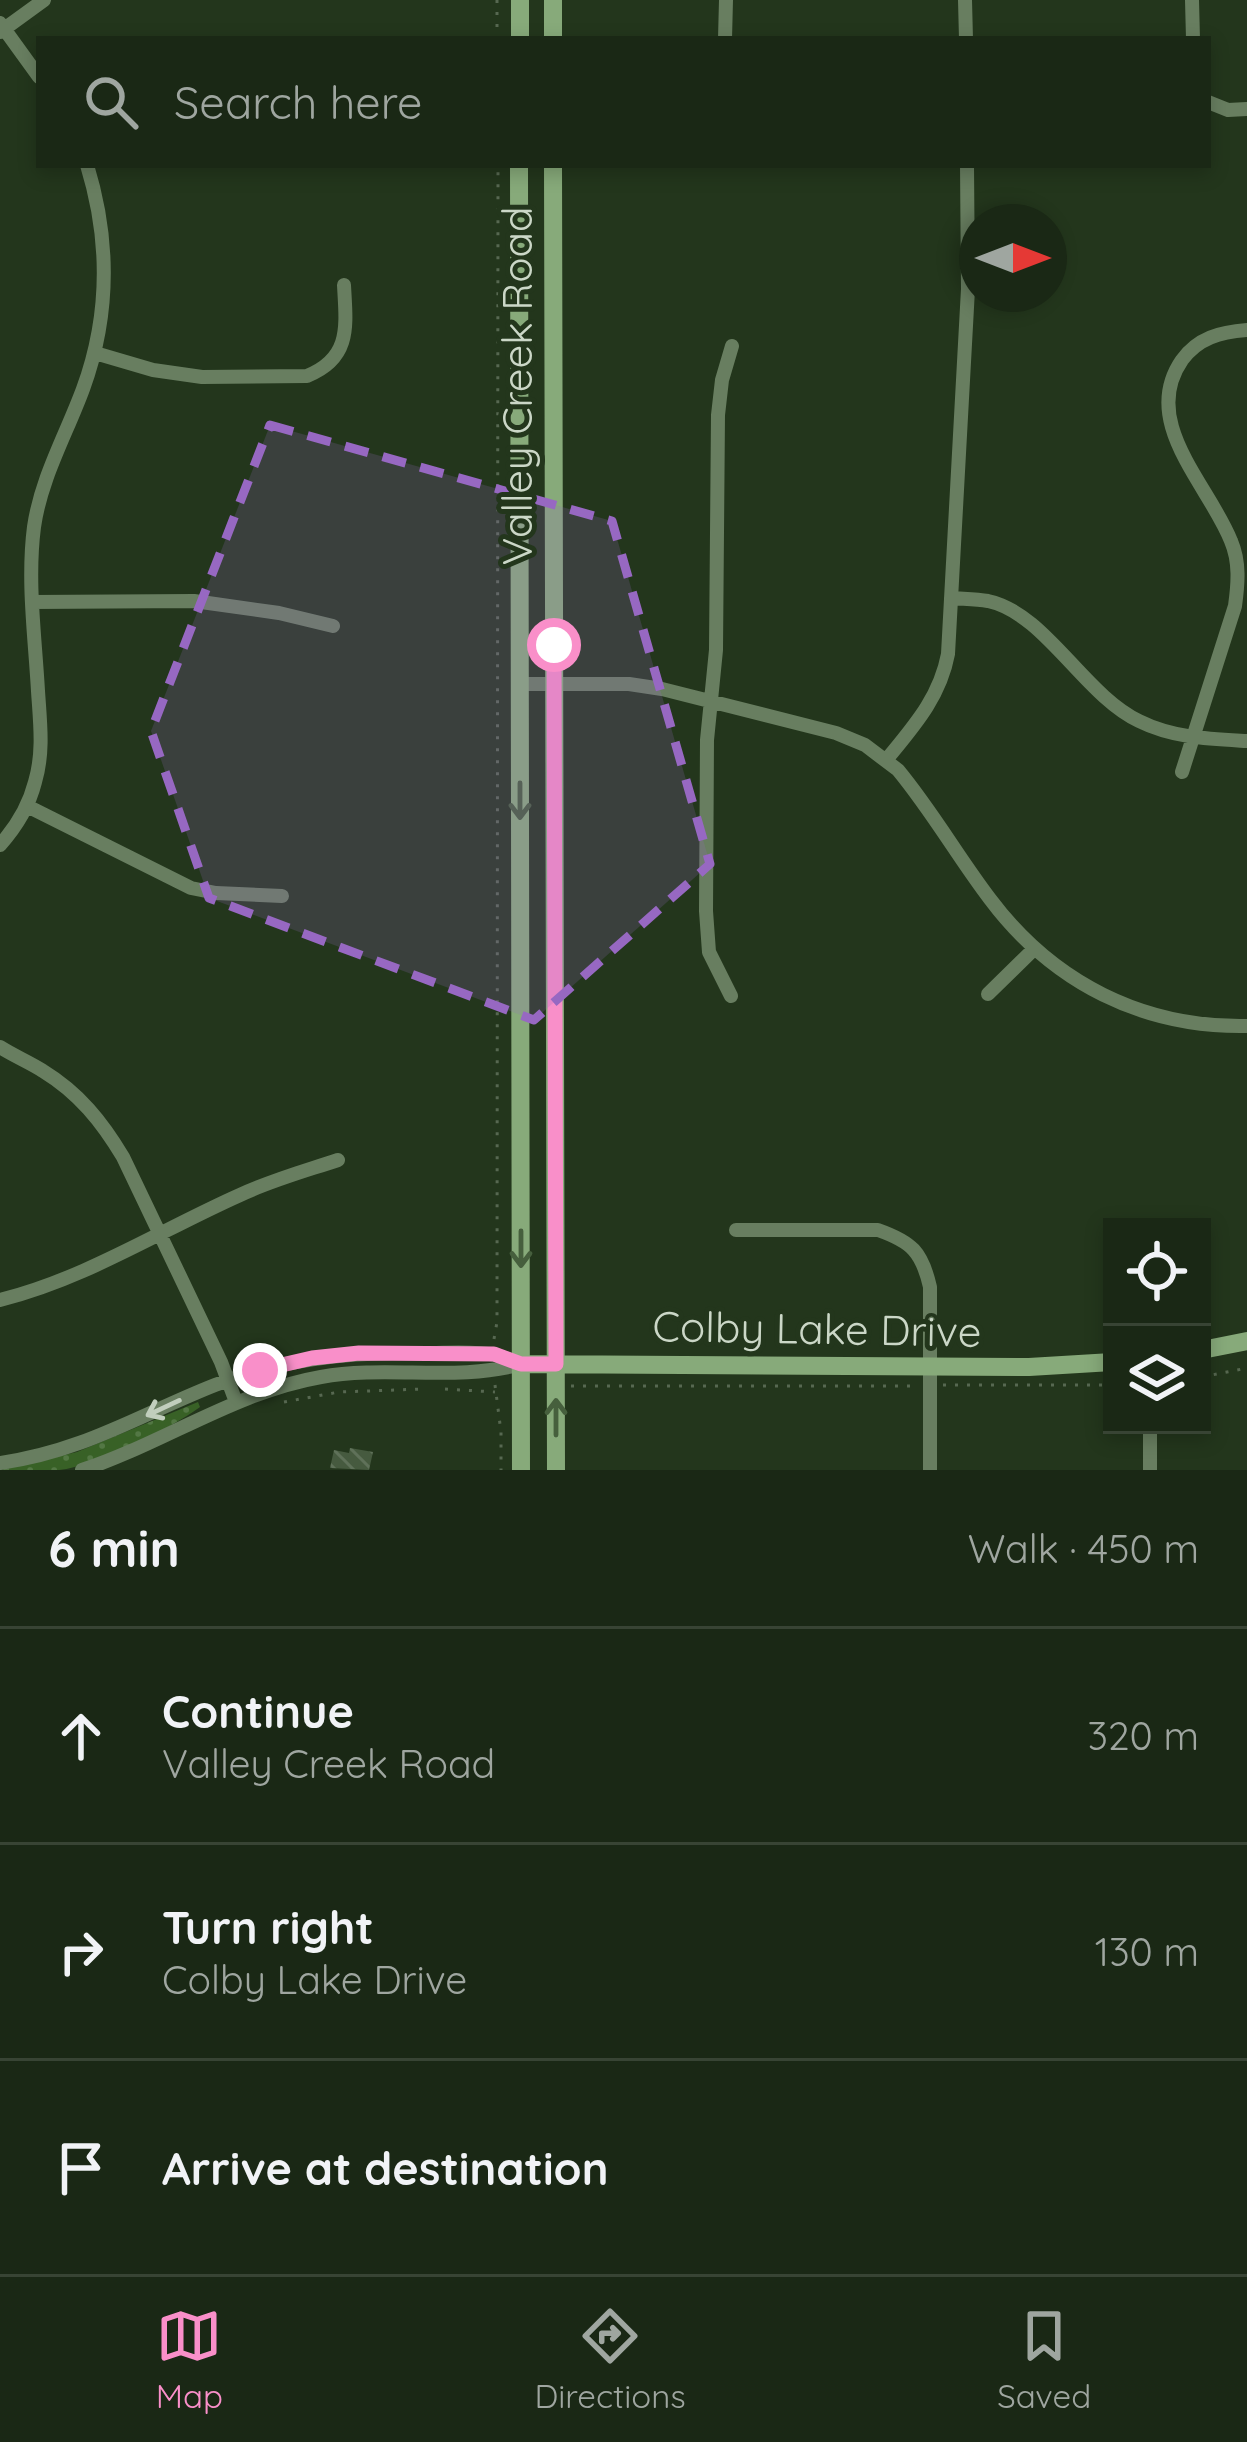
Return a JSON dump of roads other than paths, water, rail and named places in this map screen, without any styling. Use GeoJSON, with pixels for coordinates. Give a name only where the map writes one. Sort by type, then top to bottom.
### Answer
{"type":"FeatureCollection","features":[{"type":"Feature","properties":{"kind":"main road"},"geometry":{"type":"LineString","coordinates":[[520,0],[520,36]]}},
{"type":"Feature","properties":{"kind":"main road"},"geometry":{"type":"LineString","coordinates":[[553,36],[554,0]]}},
{"type":"Feature","properties":{"kind":"main road","name":"Valley Creek Road"},"geometry":{"type":"LineString","coordinates":[[519,168],[521,1470]]}},
{"type":"Feature","properties":{"kind":"main road","name":"Valley Creek Road"},"geometry":{"type":"LineString","coordinates":[[553,168],[556,1470]]}},
{"type":"Feature","properties":{"kind":"main road"},"geometry":{"type":"LineString","coordinates":[[1211,1348],[1247,1341]]}},
{"type":"Feature","properties":{"kind":"main road","name":"Colby Lake Drive"},"geometry":{"type":"LineString","coordinates":[[521,1364],[1103,1363]]}},
{"type":"Feature","properties":{"kind":"street"},"geometry":{"type":"LineString","coordinates":[[36,73],[2,28],[44,0]]}},
{"type":"Feature","properties":{"kind":"street"},"geometry":{"type":"LineString","coordinates":[[725,36],[726,0]]}},
{"type":"Feature","properties":{"kind":"street"},"geometry":{"type":"LineString","coordinates":[[965,0],[966,36]]}},
{"type":"Feature","properties":{"kind":"street"},"geometry":{"type":"LineString","coordinates":[[1192,0],[1193,36]]}},
{"type":"Feature","properties":{"kind":"street"},"geometry":{"type":"LineString","coordinates":[[1211,102],[1228,110],[1247,109]]}},
{"type":"Feature","properties":{"kind":"street"},"geometry":{"type":"LineString","coordinates":[[0,845],[27,806],[40,760],[32,553],[43,490],[83,390],[105,295],[97,198],[88,168]]}},
{"type":"Feature","properties":{"kind":"street"},"geometry":{"type":"LineString","coordinates":[[887,759],[922,717],[944,674],[968,290],[967,168]]}},
{"type":"Feature","properties":{"kind":"street"},"geometry":{"type":"LineString","coordinates":[[94,353],[153,370],[202,377],[308,376],[322,370],[342,345],[344,285]]}},
{"type":"Feature","properties":{"kind":"street"},"geometry":{"type":"LineString","coordinates":[[1182,772],[1238,584],[1231,540],[1178,445],[1168,414],[1168,392],[1192,336],[1247,330]]}},
{"type":"Feature","properties":{"kind":"street"},"geometry":{"type":"LineString","coordinates":[[730,996],[709,952],[706,911],[709,702],[717,628],[718,416],[732,346]]}},
{"type":"Feature","properties":{"kind":"street"},"geometry":{"type":"LineString","coordinates":[[1231,540],[1247,536]]}},
{"type":"Feature","properties":{"kind":"street"},"geometry":{"type":"LineString","coordinates":[[951,598],[1004,607],[1035,628],[1118,709],[1162,730],[1193,738],[1247,741]]}},
{"type":"Feature","properties":{"kind":"street"},"geometry":{"type":"LineString","coordinates":[[32,602],[194,601],[333,626]]}},
{"type":"Feature","properties":{"kind":"street"},"geometry":{"type":"LineString","coordinates":[[520,683],[629,684],[662,689],[836,733],[865,745],[887,759],[909,783],[992,902],[1034,949],[1068,975],[1141,1011],[1205,1026],[1247,1026]]}},
{"type":"Feature","properties":{"kind":"street"},"geometry":{"type":"LineString","coordinates":[[27,806],[191,888],[282,896]]}},
{"type":"Feature","properties":{"kind":"street"},"geometry":{"type":"LineString","coordinates":[[988,994],[1034,949]]}},
{"type":"Feature","properties":{"kind":"street"},"geometry":{"type":"LineString","coordinates":[[0,1047],[41,1069],[88,1107],[107,1130],[236,1402]]}},
{"type":"Feature","properties":{"kind":"street"},"geometry":{"type":"LineString","coordinates":[[0,1300],[74,1275],[266,1184],[338,1160]]}},
{"type":"Feature","properties":{"kind":"street"},"geometry":{"type":"LineString","coordinates":[[736,1230],[878,1230],[917,1251],[929,1287],[929,1470]]}},
{"type":"Feature","properties":{"kind":"street","name":"Colby Lake Drive"},"geometry":{"type":"LineString","coordinates":[[0,1463],[87,1442],[228,1380],[291,1362],[349,1354],[494,1354],[521,1364]]}},
{"type":"Feature","properties":{"kind":"street","name":"Colby Lake Drive"},"geometry":{"type":"LineString","coordinates":[[82,1470],[236,1402],[323,1376],[495,1372],[521,1364]]}},
{"type":"Feature","properties":{"kind":"street"},"geometry":{"type":"LineString","coordinates":[[1150,1434],[1150,1470]]}}]}
